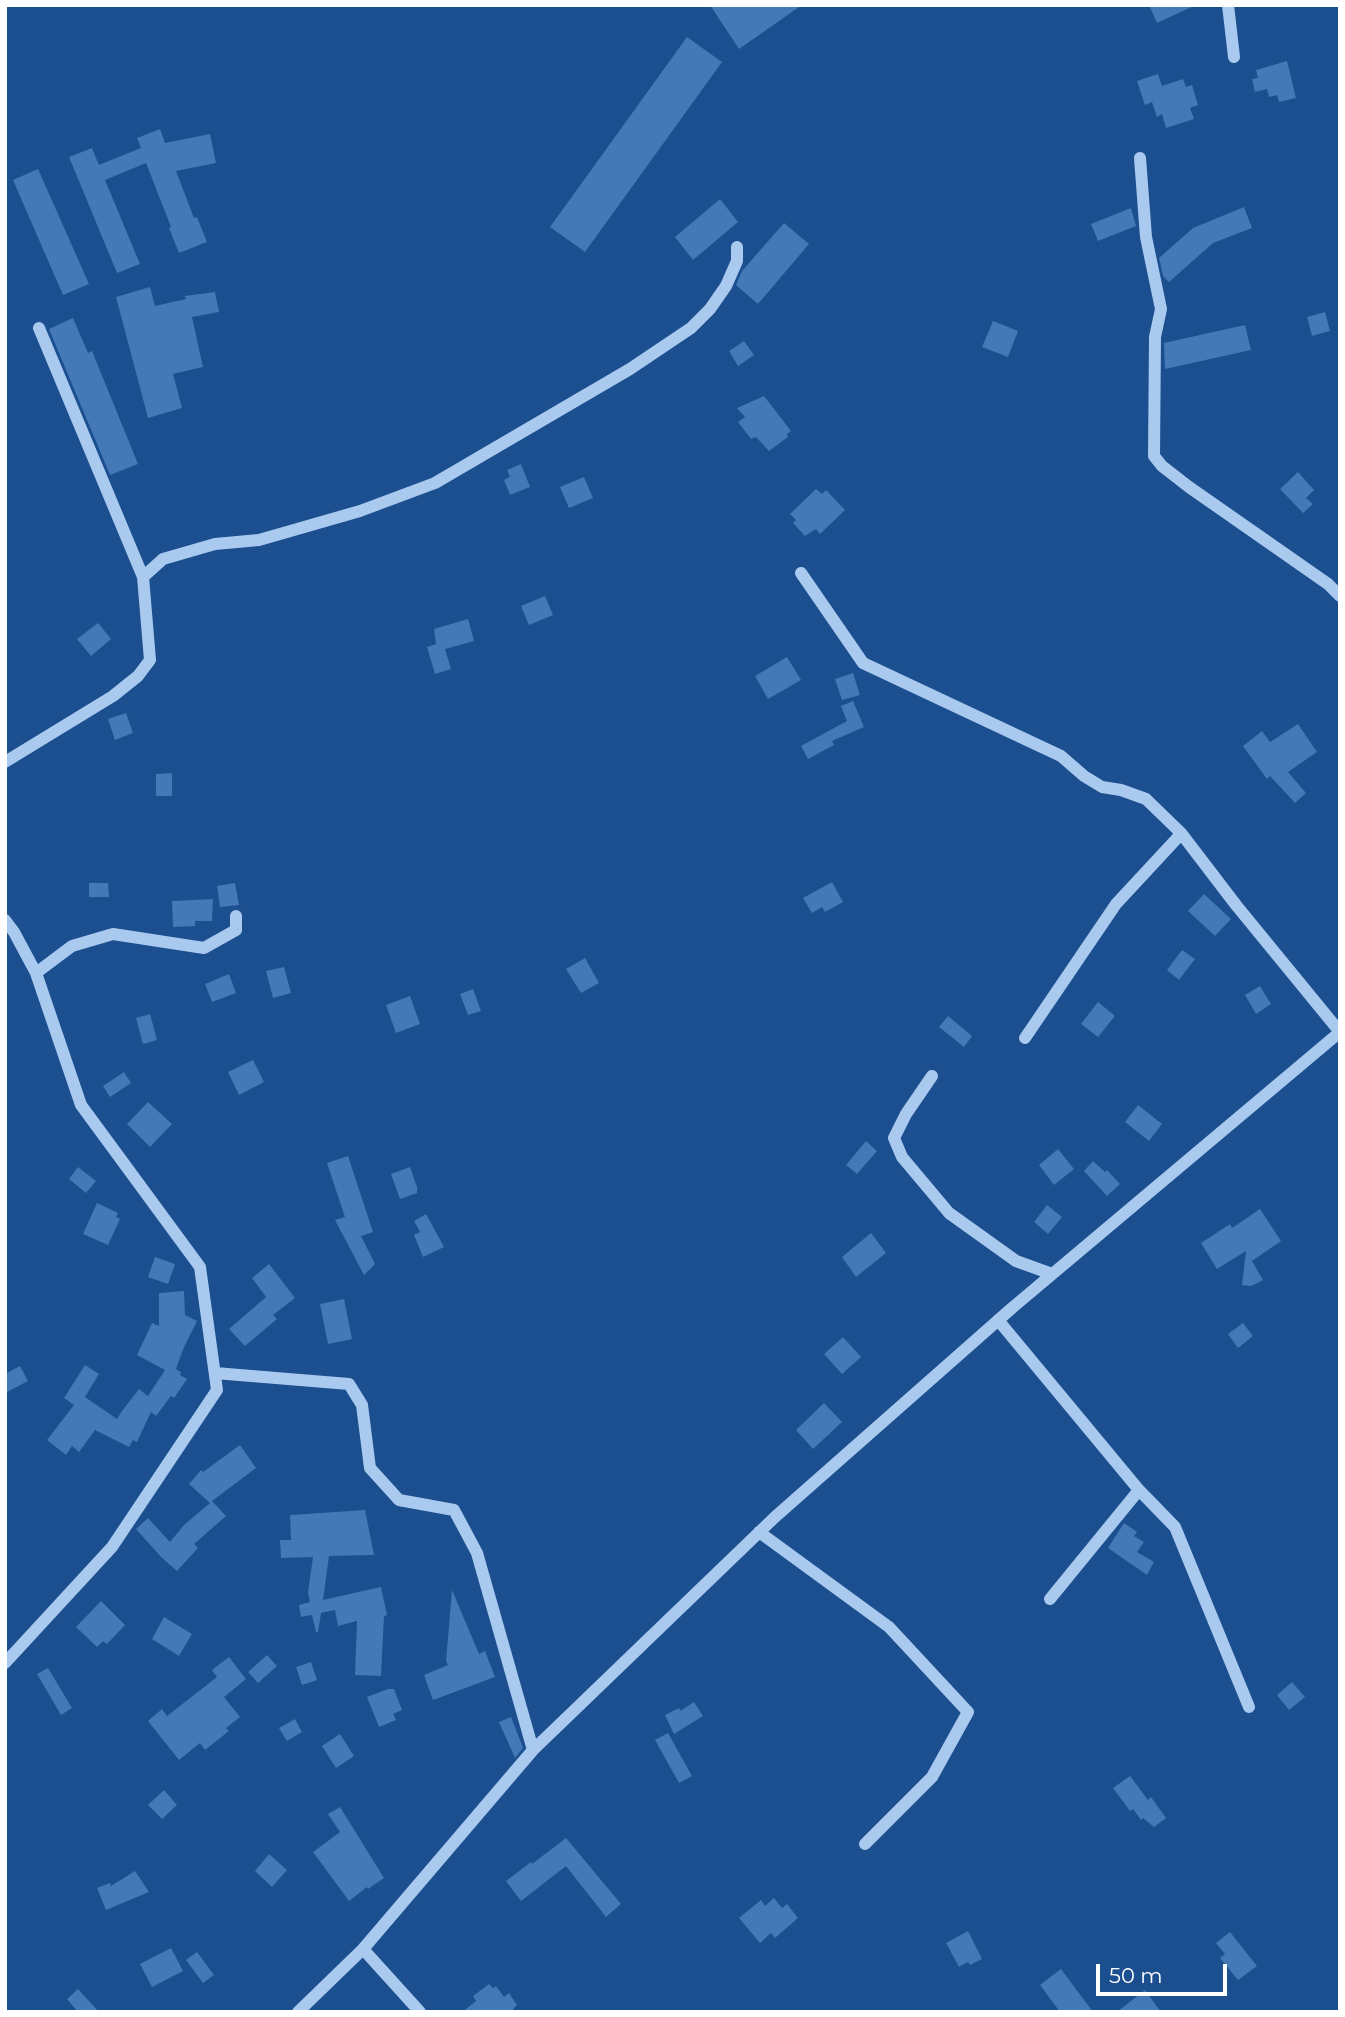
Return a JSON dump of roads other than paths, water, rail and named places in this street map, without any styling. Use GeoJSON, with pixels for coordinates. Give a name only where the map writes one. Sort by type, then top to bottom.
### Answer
{"type":"FeatureCollection","features":[{"type":"Feature","properties":{"kind":"street"},"geometry":{"type":"LineString","coordinates":[[1228,5],[1234,57]]}},
{"type":"Feature","properties":{"kind":"street"},"geometry":{"type":"LineString","coordinates":[[1140,158],[1146,237],[1161,309],[1155,337],[1154,456],[1162,466],[1328,584],[1340,596]]}},
{"type":"Feature","properties":{"kind":"street"},"geometry":{"type":"LineString","coordinates":[[143,577],[163,559],[215,544],[259,540],[360,511],[435,483],[630,369],[691,328],[710,309],[726,286],[737,261],[737,247]]}},
{"type":"Feature","properties":{"kind":"street"},"geometry":{"type":"LineString","coordinates":[[5,762],[113,696],[138,676],[150,660],[143,577],[39,328]]}},
{"type":"Feature","properties":{"kind":"street"},"geometry":{"type":"LineString","coordinates":[[298,2012],[363,1949],[533,1750],[759,1532],[998,1320],[1340,1032],[1181,834],[1146,799],[1121,790],[1102,787],[1062,757],[863,663],[801,573]]}},
{"type":"Feature","properties":{"kind":"street"},"geometry":{"type":"LineString","coordinates":[[1025,1038],[1116,904],[1181,834]]}},
{"type":"Feature","properties":{"kind":"street"},"geometry":{"type":"LineString","coordinates":[[36,973],[72,946],[113,934],[204,948],[236,930],[236,916]]}},
{"type":"Feature","properties":{"kind":"street"},"geometry":{"type":"LineString","coordinates":[[5,920],[15,932],[36,973],[81,1105],[200,1267],[218,1391],[112,1547],[5,1663]]}},
{"type":"Feature","properties":{"kind":"street"},"geometry":{"type":"LineString","coordinates":[[932,1076],[906,1114],[894,1138],[902,1157],[949,1213],[1016,1261],[1052,1274]]}},
{"type":"Feature","properties":{"kind":"street"},"geometry":{"type":"LineString","coordinates":[[998,1320],[1139,1490],[1175,1527],[1249,1707]]}},
{"type":"Feature","properties":{"kind":"street"},"geometry":{"type":"LineString","coordinates":[[215,1374],[349,1384],[362,1405],[370,1468],[399,1500],[454,1510],[477,1553],[533,1750]]}},
{"type":"Feature","properties":{"kind":"street"},"geometry":{"type":"LineString","coordinates":[[1049,1600],[1139,1490]]}},
{"type":"Feature","properties":{"kind":"street"},"geometry":{"type":"LineString","coordinates":[[759,1532],[889,1627],[968,1712],[932,1777],[865,1844]]}},
{"type":"Feature","properties":{"kind":"street"},"geometry":{"type":"LineString","coordinates":[[363,1949],[420,2012]]}}]}
